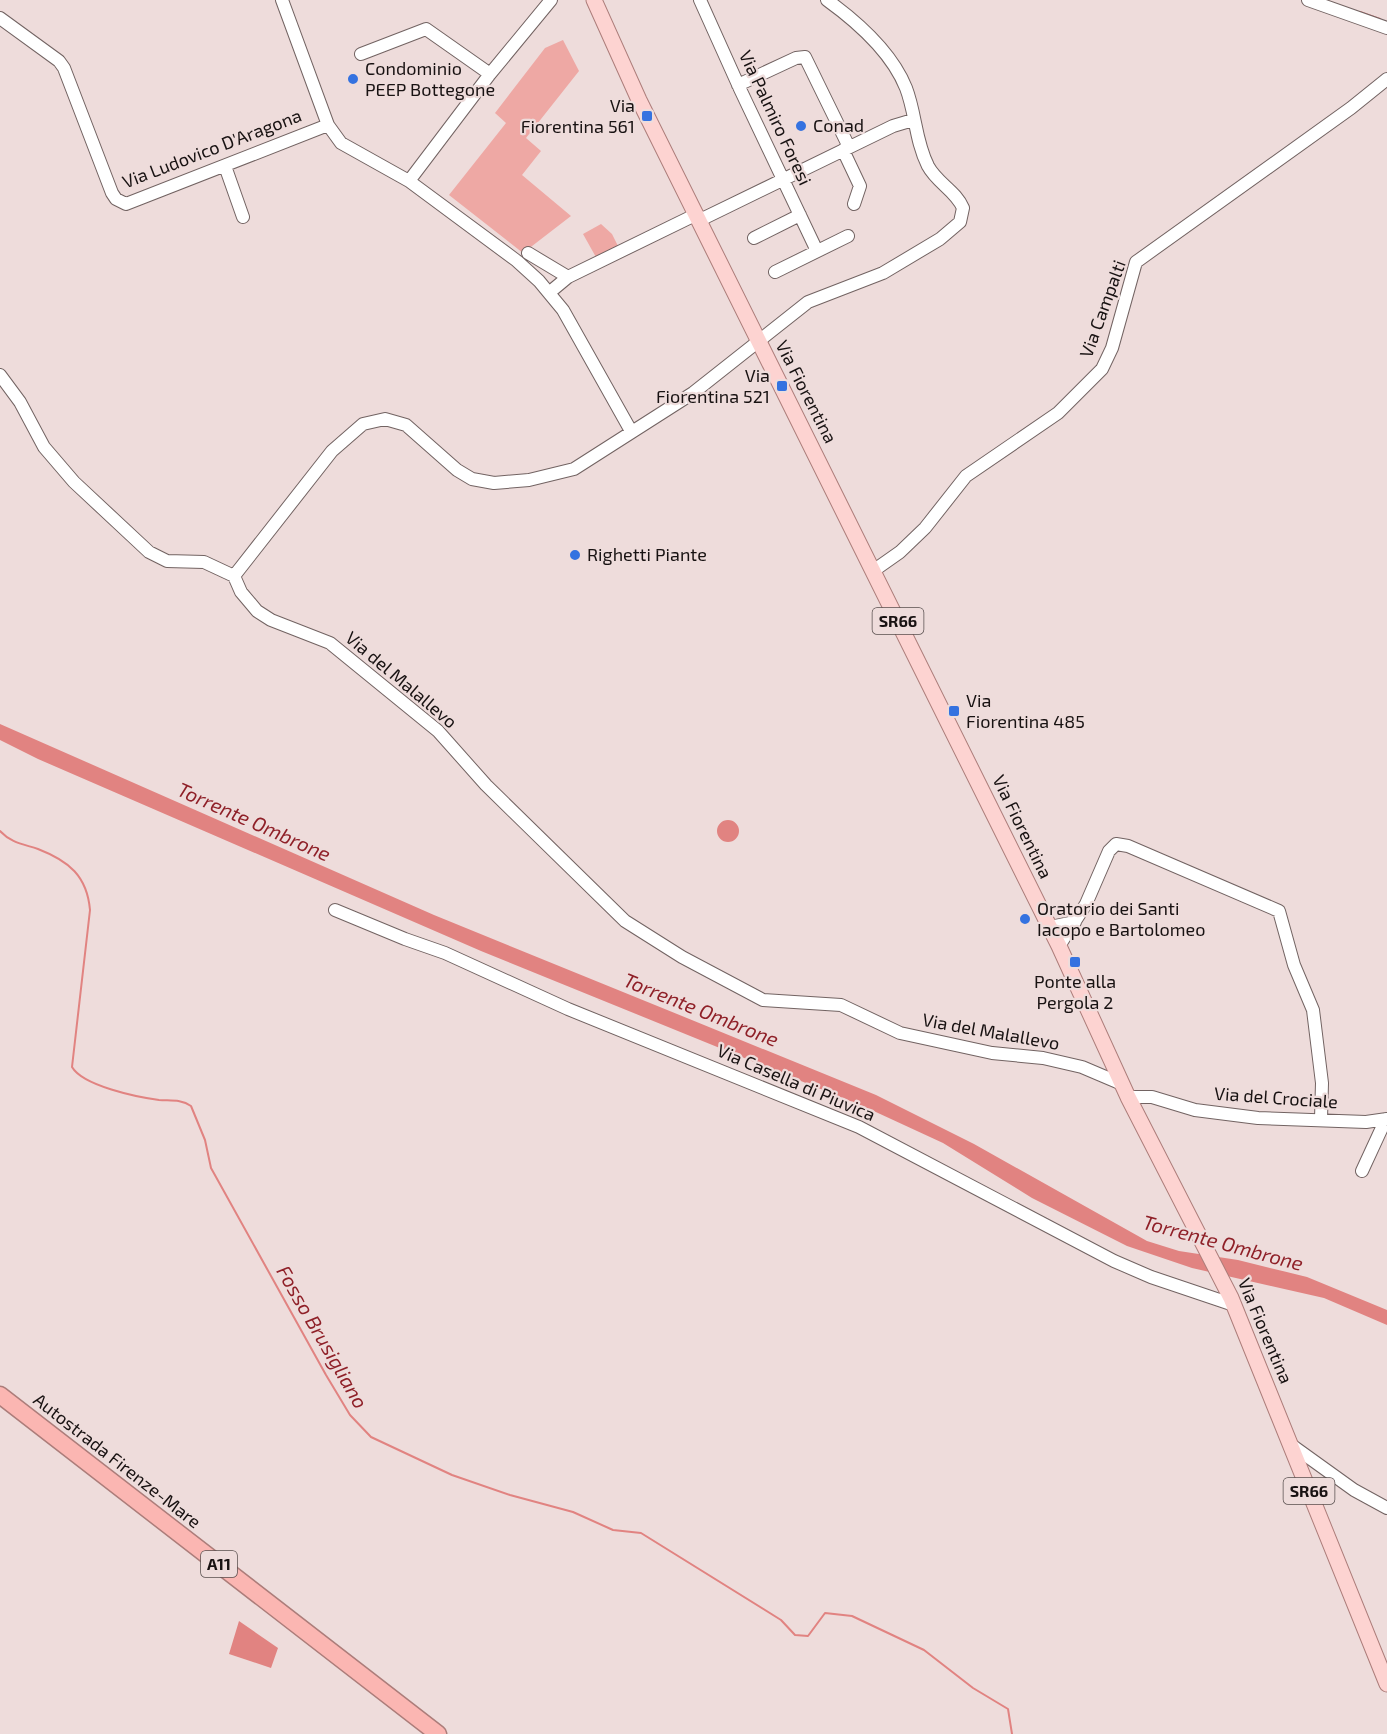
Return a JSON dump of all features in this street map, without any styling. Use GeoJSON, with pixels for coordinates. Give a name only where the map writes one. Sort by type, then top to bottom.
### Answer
{"type":"FeatureCollection","features":[{"type":"Feature","properties":{"kind":"highway","name":"Autostrada Firenze-Mare"},"geometry":{"type":"LineString","coordinates":[[0,1395],[438,1734]]}},
{"type":"Feature","properties":{"kind":"highway","name":"Autostrada Firenze-Mare"},"geometry":{"type":"LineString","coordinates":[[0,1409],[419,1734]]}},
{"type":"Feature","properties":{"kind":"main road","name":"Via Fiorentina"},"geometry":{"type":"LineString","coordinates":[[594,0],[639,100],[1050,927],[1125,1090],[1233,1301],[1387,1684]]}},
{"type":"Feature","properties":{"kind":"street"},"geometry":{"type":"LineString","coordinates":[[282,0],[328,125],[337,139],[345,146],[409,181],[518,261],[550,292],[564,310],[631,431]]}},
{"type":"Feature","properties":{"kind":"street"},"geometry":{"type":"LineString","coordinates":[[409,181],[490,74],[551,0]]}},
{"type":"Feature","properties":{"kind":"street","name":"Via Palmiro Foresi"},"geometry":{"type":"LineString","coordinates":[[700,0],[817,251]]}},
{"type":"Feature","properties":{"kind":"street"},"geometry":{"type":"LineString","coordinates":[[0,375],[20,402],[44,447],[74,482],[149,552],[167,561],[204,562],[234,576],[332,451],[363,424],[385,419],[400,422],[465,476],[494,483],[529,480],[574,469],[693,393],[808,302],[883,273],[940,239],[960,222],[963,212],[961,204],[933,176],[918,142],[906,88],[892,65],[860,27],[827,0]]}},
{"type":"Feature","properties":{"kind":"street"},"geometry":{"type":"LineString","coordinates":[[1308,0],[1387,28]]}},
{"type":"Feature","properties":{"kind":"street","name":"Via Ludovico D'Aragona"},"geometry":{"type":"LineString","coordinates":[[0,18],[53,56],[64,68],[112,193],[120,202],[126,204],[328,125]]}},
{"type":"Feature","properties":{"kind":"street"},"geometry":{"type":"LineString","coordinates":[[361,54],[426,29],[490,74]]}},
{"type":"Feature","properties":{"kind":"street"},"geometry":{"type":"LineString","coordinates":[[738,85],[791,60],[801,57],[807,59],[860,186],[854,204]]}},
{"type":"Feature","properties":{"kind":"street","name":"Via Campalti"},"geometry":{"type":"LineString","coordinates":[[873,571],[900,552],[925,528],[966,476],[1058,413],[1102,369],[1112,348],[1136,262],[1351,108],[1387,79]]}},
{"type":"Feature","properties":{"kind":"street"},"geometry":{"type":"LineString","coordinates":[[550,292],[567,277],[783,180],[900,123],[913,120]]}},
{"type":"Feature","properties":{"kind":"street"},"geometry":{"type":"LineString","coordinates":[[225,166],[243,217]]}},
{"type":"Feature","properties":{"kind":"street"},"geometry":{"type":"LineString","coordinates":[[753,238],[800,215]]}},
{"type":"Feature","properties":{"kind":"street"},"geometry":{"type":"LineString","coordinates":[[775,272],[848,236]]}},
{"type":"Feature","properties":{"kind":"street"},"geometry":{"type":"LineString","coordinates":[[528,253],[567,277]]}},
{"type":"Feature","properties":{"kind":"street","name":"Via del Malallevo"},"geometry":{"type":"LineString","coordinates":[[234,576],[241,592],[257,611],[271,620],[330,643],[438,731],[493,793],[625,921],[682,957],[763,1000],[841,1005],[900,1033],[992,1053],[1043,1058],[1082,1067],[1125,1090]]}},
{"type":"Feature","properties":{"kind":"street"},"geometry":{"type":"LineString","coordinates":[[1059,946],[1091,895],[1110,847],[1116,844],[1128,846],[1279,911],[1294,965],[1313,1010],[1322,1083],[1320,1119]]}},
{"type":"Feature","properties":{"kind":"street","name":"Via Casella di Piuvica"},"geometry":{"type":"LineString","coordinates":[[335,910],[445,953],[568,1008],[859,1127],[1114,1261],[1151,1277],[1233,1301]]}},
{"type":"Feature","properties":{"kind":"street"},"geometry":{"type":"LineString","coordinates":[[1050,927],[1075,922]]}},
{"type":"Feature","properties":{"kind":"street","name":"Via del Crociale"},"geometry":{"type":"LineString","coordinates":[[1125,1090],[1195,1110],[1249,1117],[1370,1122],[1386,1119]]}},
{"type":"Feature","properties":{"kind":"street"},"geometry":{"type":"LineString","coordinates":[[1362,1171],[1386,1119]]}},
{"type":"Feature","properties":{"kind":"street"},"geometry":{"type":"LineString","coordinates":[[1290,1444],[1354,1490],[1387,1508]]}},
{"type":"Feature","properties":{"kind":"shaded area"},"geometry":{"type":"Polygon","coordinates":[[[563,40],[579,71],[526,138],[541,151],[522,175],[571,216],[523,253],[449,195],[506,123],[495,113],[545,48],[563,40]]]}},
{"type":"Feature","properties":{"kind":"shaded area"},"geometry":{"type":"Polygon","coordinates":[[[601,224],[612,234],[619,248],[597,259],[583,234],[601,224]]]}},
{"type":"Feature","properties":{"kind":"shaded area"},"geometry":{"type":"Polygon","coordinates":[[[0,724],[434,915],[876,1095],[974,1144],[1147,1241],[1179,1251],[1238,1260],[1307,1277],[1387,1310],[1387,1325],[1324,1298],[1192,1268],[1127,1246],[1032,1198],[943,1143],[865,1107],[481,951],[38,759],[0,740],[0,724]]]}},
{"type":"Feature","properties":{"kind":"shaded area"},"geometry":{"type":"Polygon","coordinates":[[[728,820],[736,823],[739,831],[736,839],[728,842],[720,839],[717,831],[720,823],[728,820]]]}},
{"type":"Feature","properties":{"kind":"shaded area"},"geometry":{"type":"Polygon","coordinates":[[[239,1621],[278,1648],[271,1668],[229,1654],[239,1621]]]}},
{"type":"Feature","properties":{"kind":"waterway"},"geometry":{"type":"LineString","coordinates":[[1360,12],[1380,19]]}},
{"type":"Feature","properties":{"kind":"waterway","name":"Fosso Brusigliano"},"geometry":{"type":"LineString","coordinates":[[0,831],[13,841],[59,859],[74,871],[85,888],[90,910],[72,1067],[87,1080],[111,1090],[159,1100],[179,1101],[191,1106],[205,1140],[211,1168],[326,1375],[350,1415],[371,1437],[452,1475],[510,1495],[573,1512],[613,1530],[641,1533],[781,1620],[795,1635],[808,1636],[825,1613],[852,1616],[924,1650],[973,1688],[1008,1709],[1012,1734]]}},
{"type":"Feature","properties":{"kind":"place","name":"Condominio PEEP Bottegone"},"geometry":{"type":"Point","coordinates":[353,79]}},
{"type":"Feature","properties":{"kind":"place","name":"Via Fiorentina 561"},"geometry":{"type":"Point","coordinates":[647,116]}},
{"type":"Feature","properties":{"kind":"place","name":"Conad"},"geometry":{"type":"Point","coordinates":[801,126]}},
{"type":"Feature","properties":{"kind":"place","name":"Via Fiorentina 521"},"geometry":{"type":"Point","coordinates":[782,386]}},
{"type":"Feature","properties":{"kind":"place","name":"Righetti Piante"},"geometry":{"type":"Point","coordinates":[575,555]}},
{"type":"Feature","properties":{"kind":"place","name":"Via Fiorentina 485"},"geometry":{"type":"Point","coordinates":[954,711]}},
{"type":"Feature","properties":{"kind":"place","name":"Oratorio dei Santi Iacopo e Bartolomeo"},"geometry":{"type":"Point","coordinates":[1025,919]}},
{"type":"Feature","properties":{"kind":"place","name":"Ponte alla Pergola 2"},"geometry":{"type":"Point","coordinates":[1075,962]}},
{"type":"Feature","properties":{"kind":"water label","name":"Torrente Ombrone"},"geometry":{"type":"Point","coordinates":[254,822]}},
{"type":"Feature","properties":{"kind":"water label","name":"Torrente Ombrone"},"geometry":{"type":"Point","coordinates":[701,1010]}},
{"type":"Feature","properties":{"kind":"water label","name":"Torrente Ombrone"},"geometry":{"type":"Point","coordinates":[1223,1243]}}]}
